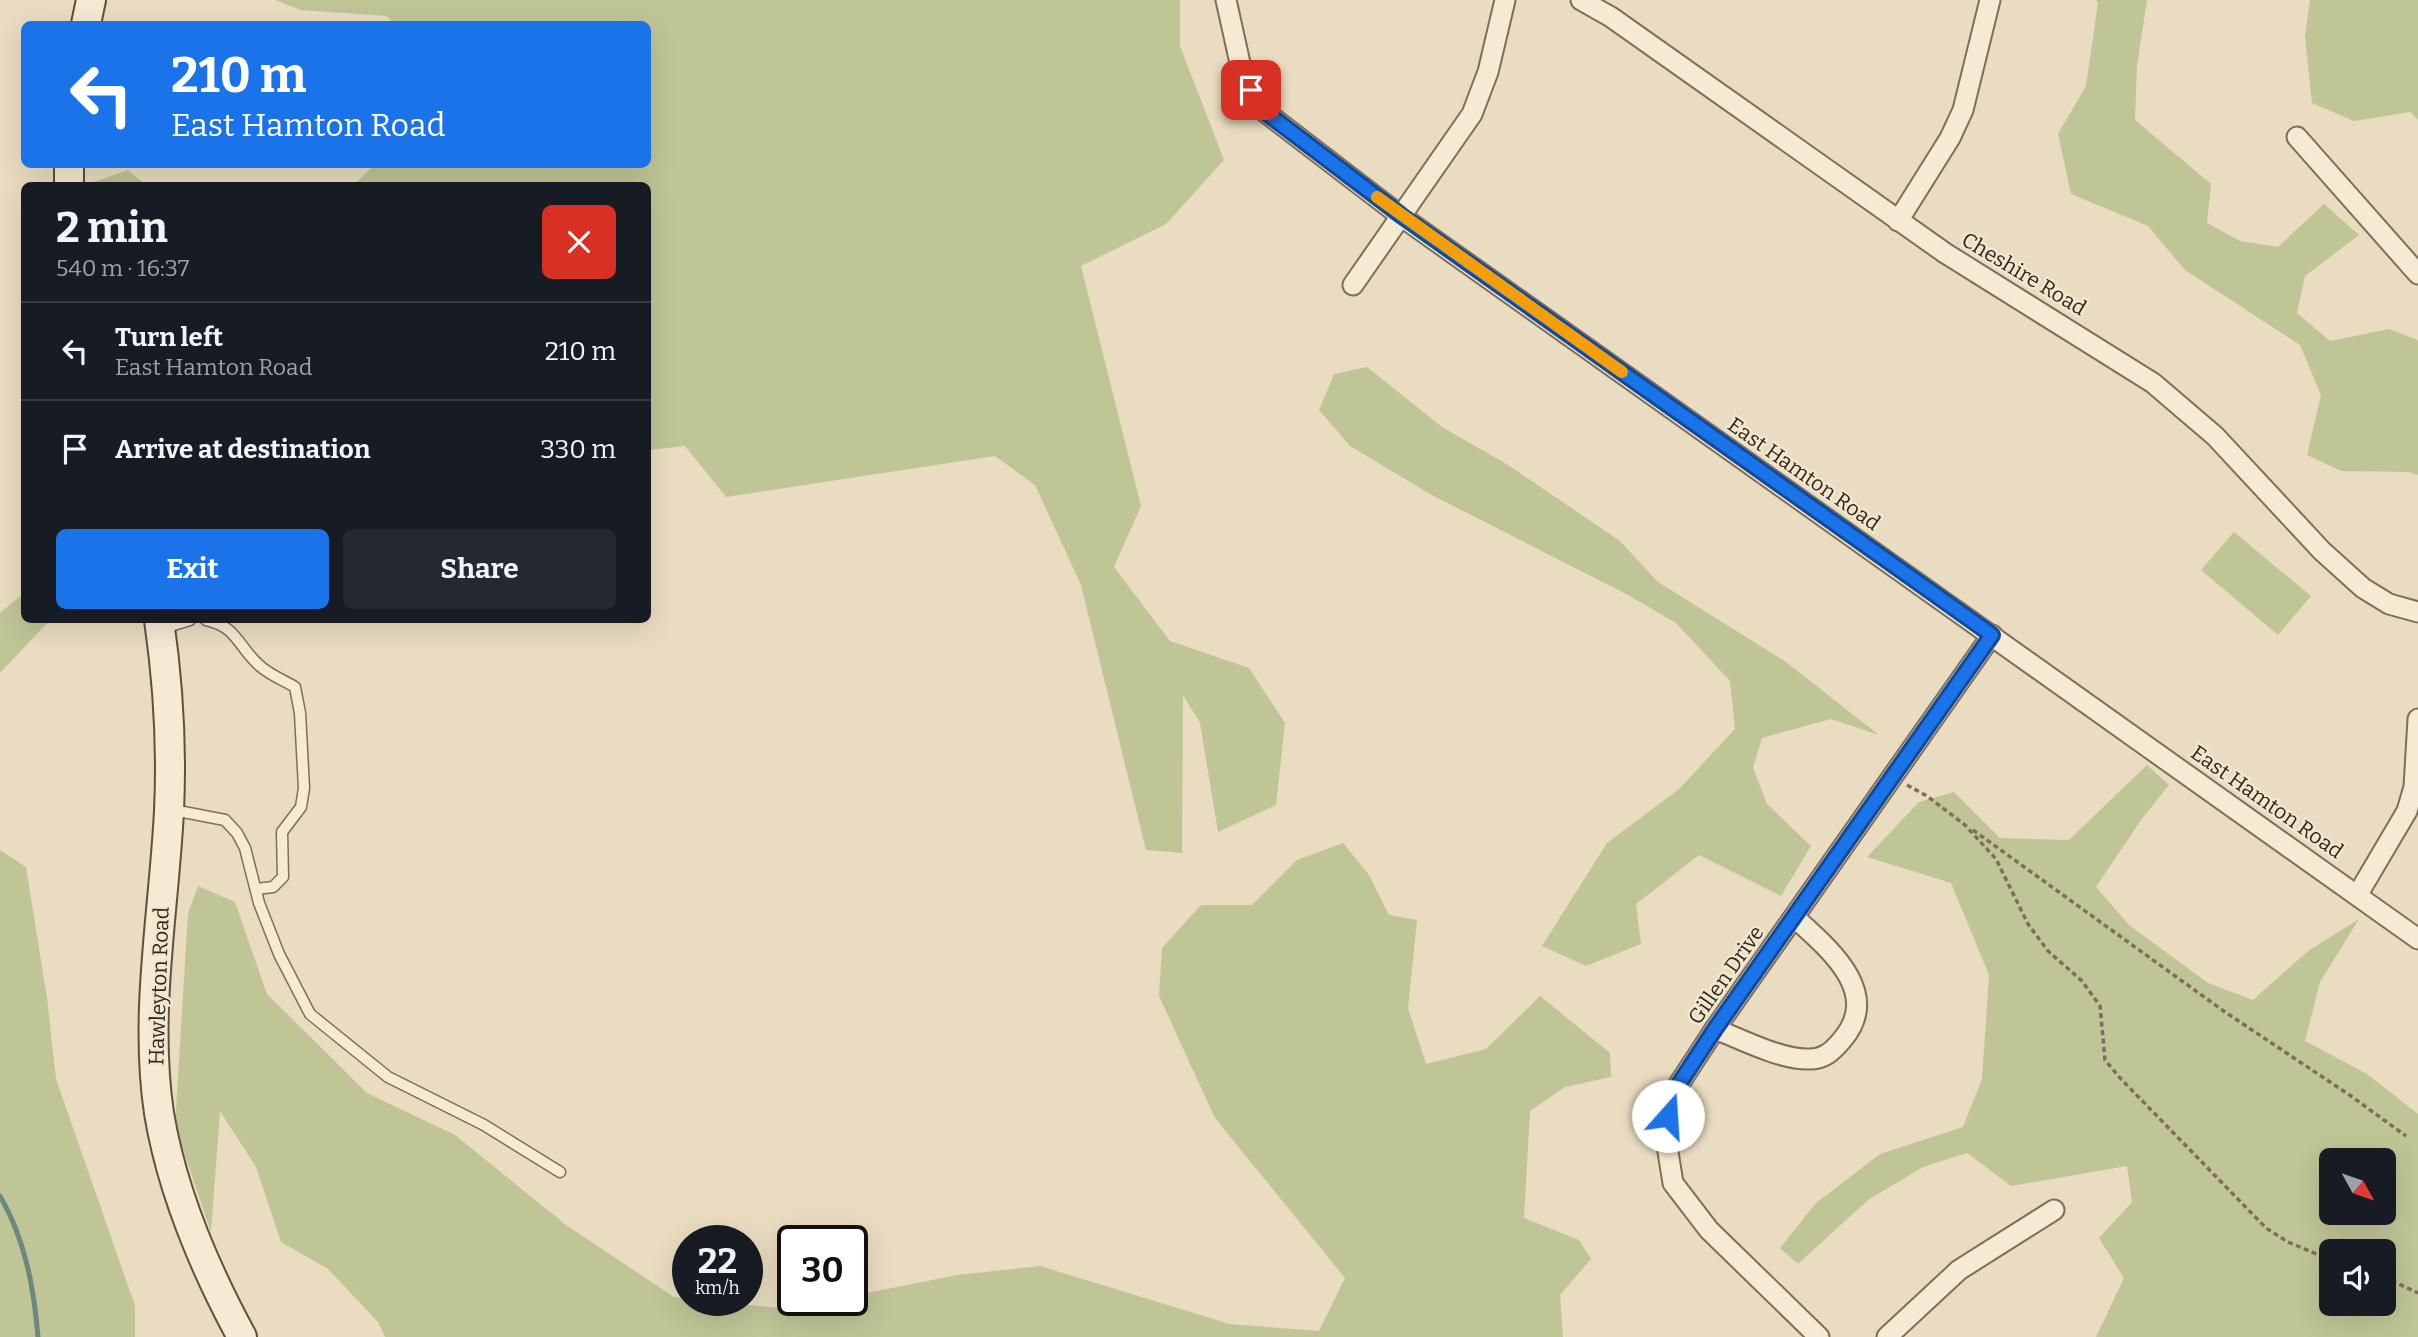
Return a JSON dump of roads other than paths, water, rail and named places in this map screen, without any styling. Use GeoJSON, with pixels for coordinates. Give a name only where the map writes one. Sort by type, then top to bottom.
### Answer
{"type":"FeatureCollection","features":[{"type":"Feature","properties":{"kind":"street"},"geometry":{"type":"LineString","coordinates":[[87,21],[91,0]]}},
{"type":"Feature","properties":{"kind":"street","name":"East Hamton Road"},"geometry":{"type":"LineString","coordinates":[[1226,0],[1242,72],[1260,108],[1402,216],[2418,939]]}},
{"type":"Feature","properties":{"kind":"street"},"geometry":{"type":"LineString","coordinates":[[1353,285],[1472,114],[1488,72],[1504,0]]}},
{"type":"Feature","properties":{"kind":"street","name":"Cheshire Road"},"geometry":{"type":"LineString","coordinates":[[1581,0],[1611,17],[1945,253],[2126,363],[2215,436],[2322,551],[2363,588],[2389,604],[2418,612]]}},
{"type":"Feature","properties":{"kind":"street"},"geometry":{"type":"LineString","coordinates":[[1898,221],[1950,138],[1963,110],[1990,0]]}},
{"type":"Feature","properties":{"kind":"street"},"geometry":{"type":"LineString","coordinates":[[2297,136],[2418,274]]}},
{"type":"Feature","properties":{"kind":"street","name":"Hawleyton Road"},"geometry":{"type":"LineString","coordinates":[[159,624],[166,685],[169,810],[153,1019],[159,1112],[165,1143],[190,1226],[242,1337]]}},
{"type":"Feature","properties":{"kind":"street","name":"Gillen Drive"},"geometry":{"type":"LineString","coordinates":[[1819,1337],[1709,1230],[1673,1183],[1667,1146],[1668,1116],[1679,1084],[1715,1029],[1992,635]]}},
{"type":"Feature","properties":{"kind":"street"},"geometry":{"type":"LineString","coordinates":[[2358,894],[2407,811],[2414,788],[2418,719]]}},
{"type":"Feature","properties":{"kind":"street"},"geometry":{"type":"LineString","coordinates":[[1715,1029],[1790,1057],[1806,1059],[1822,1058],[1847,1034],[1856,1019],[1854,985],[1834,953],[1794,917]]}},
{"type":"Feature","properties":{"kind":"street"},"geometry":{"type":"LineString","coordinates":[[1887,1337],[1959,1270],[2054,1210]]}},
{"type":"Feature","properties":{"kind":"lane"},"geometry":{"type":"LineString","coordinates":[[222,623],[232,630],[248,655],[263,670],[295,687],[300,713],[304,788],[301,807],[282,832],[283,877],[273,887],[256,889]]}},
{"type":"Feature","properties":{"kind":"lane"},"geometry":{"type":"LineString","coordinates":[[169,810],[225,820],[237,833],[245,848],[279,954],[310,1014],[388,1077],[484,1125],[560,1172]]}},
{"type":"Feature","properties":{"kind":"waterway"},"geometry":{"type":"LineString","coordinates":[[0,1196],[16,1229],[27,1264],[38,1337]]}}]}
